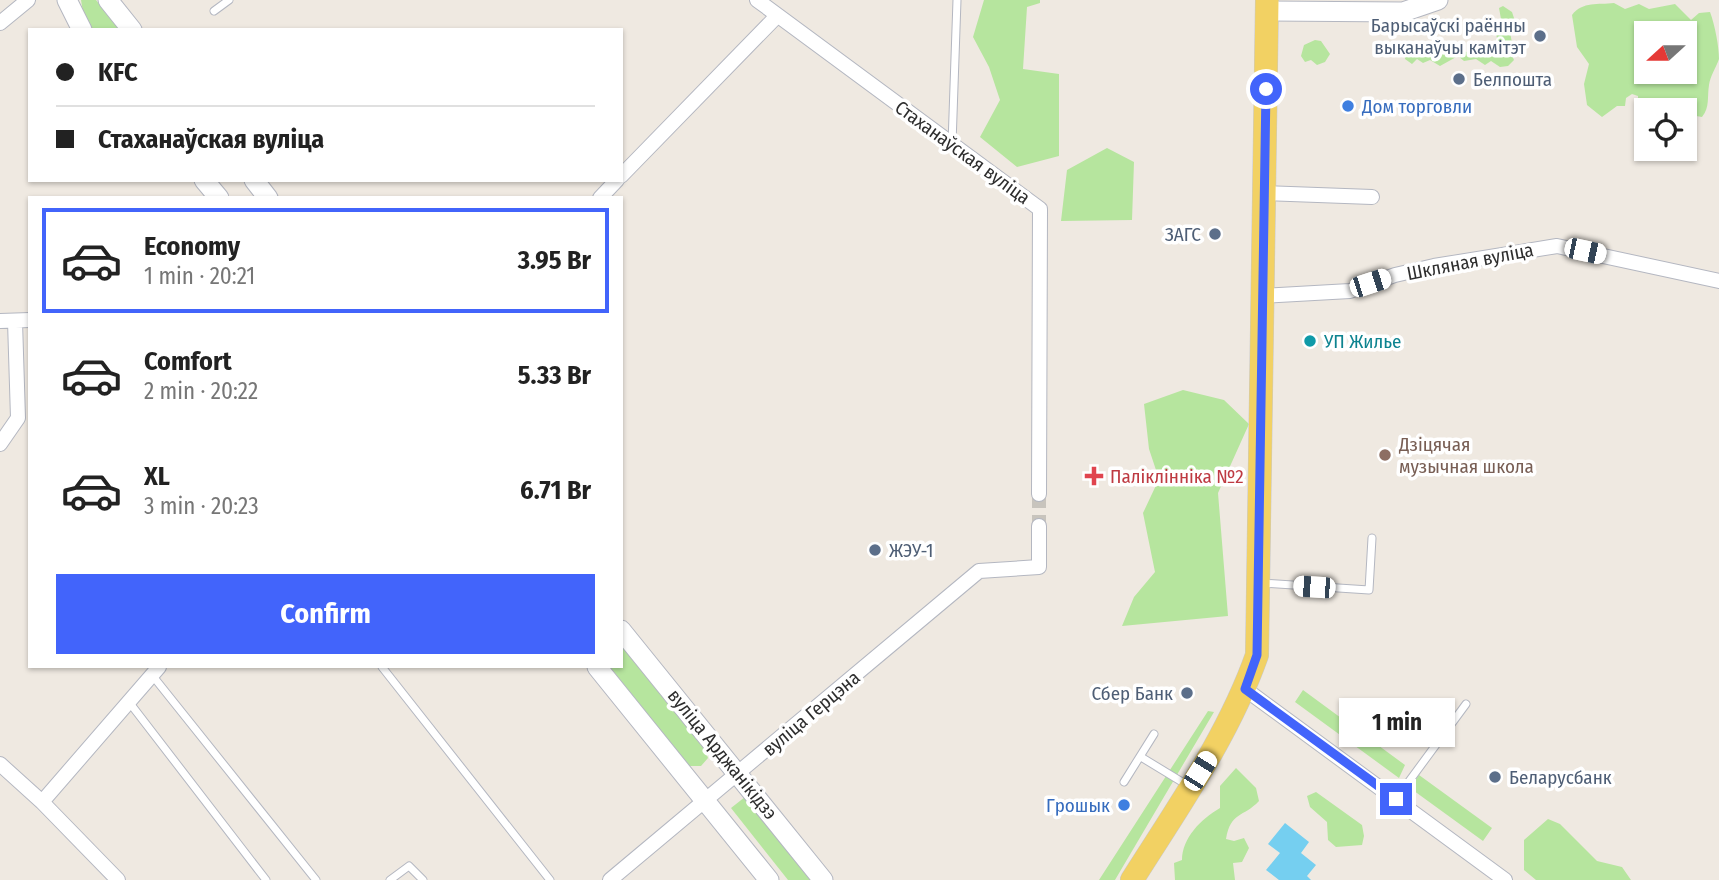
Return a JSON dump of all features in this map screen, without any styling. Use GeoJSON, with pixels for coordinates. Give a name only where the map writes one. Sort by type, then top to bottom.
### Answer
{"type":"FeatureCollection","features":[{"type":"Feature","properties":{"kind":"main road"},"geometry":{"type":"LineString","coordinates":[[67,0],[81,28]]}},
{"type":"Feature","properties":{"kind":"main road"},"geometry":{"type":"LineString","coordinates":[[108,0],[130,28]]}},
{"type":"Feature","properties":{"kind":"main road"},"geometry":{"type":"LineString","coordinates":[[1132,880],[1220,739],[1245,689],[1257,655],[1267,6],[1403,12],[1438,0]]}},
{"type":"Feature","properties":{"kind":"main road"},"geometry":{"type":"LineString","coordinates":[[206,182],[217,196]]}},
{"type":"Feature","properties":{"kind":"main road"},"geometry":{"type":"LineString","coordinates":[[256,182],[266,196]]}},
{"type":"Feature","properties":{"kind":"main road","name":"вуліца Арджанікідзэ"},"geometry":{"type":"LineString","coordinates":[[623,632],[823,880]]}},
{"type":"Feature","properties":{"kind":"main road"},"geometry":{"type":"LineString","coordinates":[[598,668],[769,880]]}},
{"type":"Feature","properties":{"kind":"street"},"geometry":{"type":"LineString","coordinates":[[0,23],[28,0]]}},
{"type":"Feature","properties":{"kind":"street","name":"Стаханаўская вуліца"},"geometry":{"type":"LineString","coordinates":[[757,0],[1040,209],[1039,494]]}},
{"type":"Feature","properties":{"kind":"street"},"geometry":{"type":"LineString","coordinates":[[623,174],[777,16]]}},
{"type":"Feature","properties":{"kind":"street"},"geometry":{"type":"LineString","coordinates":[[602,196],[615,182]]}},
{"type":"Feature","properties":{"kind":"street"},"geometry":{"type":"LineString","coordinates":[[1264,193],[1372,197]]}},
{"type":"Feature","properties":{"kind":"street","name":"Шкляная вуліца"},"geometry":{"type":"LineString","coordinates":[[1261,296],[1350,292],[1395,275],[1434,266],[1557,246],[1719,281]]}},
{"type":"Feature","properties":{"kind":"street"},"geometry":{"type":"LineString","coordinates":[[0,444],[18,418],[15,320]]}},
{"type":"Feature","properties":{"kind":"street","name":"вуліца Герцэна"},"geometry":{"type":"LineString","coordinates":[[610,880],[740,774],[978,571],[1039,568],[1039,526]]}},
{"type":"Feature","properties":{"kind":"street"},"geometry":{"type":"LineString","coordinates":[[42,802],[155,671]]}},
{"type":"Feature","properties":{"kind":"street"},"geometry":{"type":"LineString","coordinates":[[1245,689],[1505,880]]}},
{"type":"Feature","properties":{"kind":"street"},"geometry":{"type":"LineString","coordinates":[[0,764],[42,802],[118,880]]}},
{"type":"Feature","properties":{"kind":"lane"},"geometry":{"type":"LineString","coordinates":[[214,11],[229,0]]}},
{"type":"Feature","properties":{"kind":"lane"},"geometry":{"type":"LineString","coordinates":[[952,144],[957,0]]}},
{"type":"Feature","properties":{"kind":"lane"},"geometry":{"type":"LineString","coordinates":[[1258,583],[1369,590],[1372,538]]}},
{"type":"Feature","properties":{"kind":"lane"},"geometry":{"type":"LineString","coordinates":[[383,668],[550,880]]}},
{"type":"Feature","properties":{"kind":"lane"},"geometry":{"type":"LineString","coordinates":[[155,671],[316,880]]}},
{"type":"Feature","properties":{"kind":"lane"},"geometry":{"type":"LineString","coordinates":[[129,702],[266,880]]}},
{"type":"Feature","properties":{"kind":"lane"},"geometry":{"type":"LineString","coordinates":[[1396,799],[1466,704]]}},
{"type":"Feature","properties":{"kind":"lane"},"geometry":{"type":"LineString","coordinates":[[1124,782],[1154,734]]}},
{"type":"Feature","properties":{"kind":"lane"},"geometry":{"type":"LineString","coordinates":[[1140,757],[1190,787]]}},
{"type":"Feature","properties":{"kind":"lane"},"geometry":{"type":"LineString","coordinates":[[390,880],[409,866],[423,880]]}},
{"type":"Feature","properties":{"kind":"green space"},"geometry":{"type":"Polygon","coordinates":[[[81,0],[96,0],[119,28],[92,28],[84,18],[81,0]]]}},
{"type":"Feature","properties":{"kind":"green space"},"geometry":{"type":"Polygon","coordinates":[[[984,0],[1040,0],[1040,3],[1027,7],[1023,69],[1059,74],[1059,156],[1017,167],[980,137],[1000,100],[989,67],[973,37],[984,0]]]}},
{"type":"Feature","properties":{"kind":"green space"},"geometry":{"type":"Polygon","coordinates":[[[1614,3],[1625,9],[1639,4],[1649,9],[1675,4],[1691,20],[1699,13],[1710,12],[1719,59],[1710,82],[1707,106],[1702,117],[1697,116],[1697,98],[1638,98],[1632,94],[1626,98],[1625,106],[1617,106],[1602,117],[1587,105],[1584,84],[1589,64],[1577,47],[1572,15],[1581,8],[1614,3]]]}},
{"type":"Feature","properties":{"kind":"green space"},"geometry":{"type":"Polygon","coordinates":[[[1503,6],[1512,12],[1515,21],[1510,32],[1512,43],[1509,49],[1514,60],[1508,66],[1500,67],[1491,61],[1485,65],[1476,59],[1464,61],[1458,56],[1440,66],[1430,60],[1423,63],[1417,59],[1412,64],[1405,59],[1404,50],[1414,42],[1437,49],[1442,45],[1467,52],[1482,43],[1496,49],[1498,42],[1495,30],[1501,19],[1499,8],[1503,6]]]}},
{"type":"Feature","properties":{"kind":"green space"},"geometry":{"type":"Polygon","coordinates":[[[1315,40],[1321,41],[1330,54],[1325,62],[1317,65],[1311,60],[1305,62],[1301,56],[1304,45],[1315,40]]]}},
{"type":"Feature","properties":{"kind":"green space"},"geometry":{"type":"Polygon","coordinates":[[[1107,148],[1134,162],[1132,220],[1061,221],[1067,170],[1107,148]]]}},
{"type":"Feature","properties":{"kind":"green space"},"geometry":{"type":"Polygon","coordinates":[[[1183,390],[1224,400],[1249,424],[1218,493],[1228,616],[1122,626],[1134,597],[1155,572],[1143,513],[1159,479],[1149,449],[1144,404],[1183,390]]]}},
{"type":"Feature","properties":{"kind":"green space"},"geometry":{"type":"Polygon","coordinates":[[[623,648],[705,750],[708,758],[701,766],[689,766],[611,668],[623,668],[623,648]]]}},
{"type":"Feature","properties":{"kind":"green space"},"geometry":{"type":"Polygon","coordinates":[[[1303,690],[1405,765],[1399,778],[1295,702],[1303,690]]]}},
{"type":"Feature","properties":{"kind":"green space"},"geometry":{"type":"Polygon","coordinates":[[[1208,711],[1214,712],[1115,880],[1099,880],[1208,711]]]}},
{"type":"Feature","properties":{"kind":"green space"},"geometry":{"type":"Polygon","coordinates":[[[1236,768],[1256,788],[1259,801],[1234,819],[1228,830],[1226,839],[1234,841],[1244,838],[1249,848],[1242,862],[1233,863],[1235,880],[1175,880],[1174,863],[1182,860],[1185,844],[1194,830],[1220,808],[1220,786],[1236,768]]]}},
{"type":"Feature","properties":{"kind":"green space"},"geometry":{"type":"Polygon","coordinates":[[[1419,775],[1492,828],[1483,841],[1410,788],[1419,775]]]}},
{"type":"Feature","properties":{"kind":"green space"},"geometry":{"type":"Polygon","coordinates":[[[1316,792],[1362,825],[1362,845],[1336,847],[1328,840],[1327,822],[1310,807],[1307,796],[1316,792]]]}},
{"type":"Feature","properties":{"kind":"green space"},"geometry":{"type":"Polygon","coordinates":[[[745,797],[811,880],[788,880],[731,808],[745,797]]]}},
{"type":"Feature","properties":{"kind":"green space"},"geometry":{"type":"Polygon","coordinates":[[[1548,819],[1560,824],[1597,861],[1622,867],[1631,880],[1536,880],[1524,870],[1524,840],[1548,819]]]}},
{"type":"Feature","properties":{"kind":"water"},"geometry":{"type":"Polygon","coordinates":[[[1285,823],[1309,842],[1301,853],[1316,865],[1307,876],[1311,880],[1279,880],[1266,870],[1280,853],[1268,844],[1285,823]]]}},
{"type":"Feature","properties":{"kind":"tunnel"},"geometry":{"type":"LineString","coordinates":[[1039,494],[1039,526]]}},
{"type":"Feature","properties":{"kind":"place","name":"Барысаўскі раённы выканаўчы камітэт"},"geometry":{"type":"Point","coordinates":[1540,36]}},
{"type":"Feature","properties":{"kind":"place","name":"Белпошта"},"geometry":{"type":"Point","coordinates":[1459,79]}},
{"type":"Feature","properties":{"kind":"place","name":"Дом торговли"},"geometry":{"type":"Point","coordinates":[1348,106]}},
{"type":"Feature","properties":{"kind":"place","name":"ЗАГС"},"geometry":{"type":"Point","coordinates":[1215,234]}},
{"type":"Feature","properties":{"kind":"place","name":"УП Жилье"},"geometry":{"type":"Point","coordinates":[1310,341]}},
{"type":"Feature","properties":{"kind":"place","name":"Дзіцячая музычная школа"},"geometry":{"type":"Point","coordinates":[1385,455]}},
{"type":"Feature","properties":{"kind":"place","name":"Паліклінніка №2"},"geometry":{"type":"Point","coordinates":[1094,476]}},
{"type":"Feature","properties":{"kind":"place","name":"ЖЭУ-1"},"geometry":{"type":"Point","coordinates":[875,550]}},
{"type":"Feature","properties":{"kind":"place","name":"Сбер Банк"},"geometry":{"type":"Point","coordinates":[1187,693]}},
{"type":"Feature","properties":{"kind":"place","name":"Беларусбанк"},"geometry":{"type":"Point","coordinates":[1495,777]}},
{"type":"Feature","properties":{"kind":"place","name":"Грошык"},"geometry":{"type":"Point","coordinates":[1124,805]}},
{"type":"Feature","properties":{"kind":"route"},"geometry":{"type":"LineString","coordinates":[[1266,89],[1257,655],[1245,689],[1396,799]]}}]}
